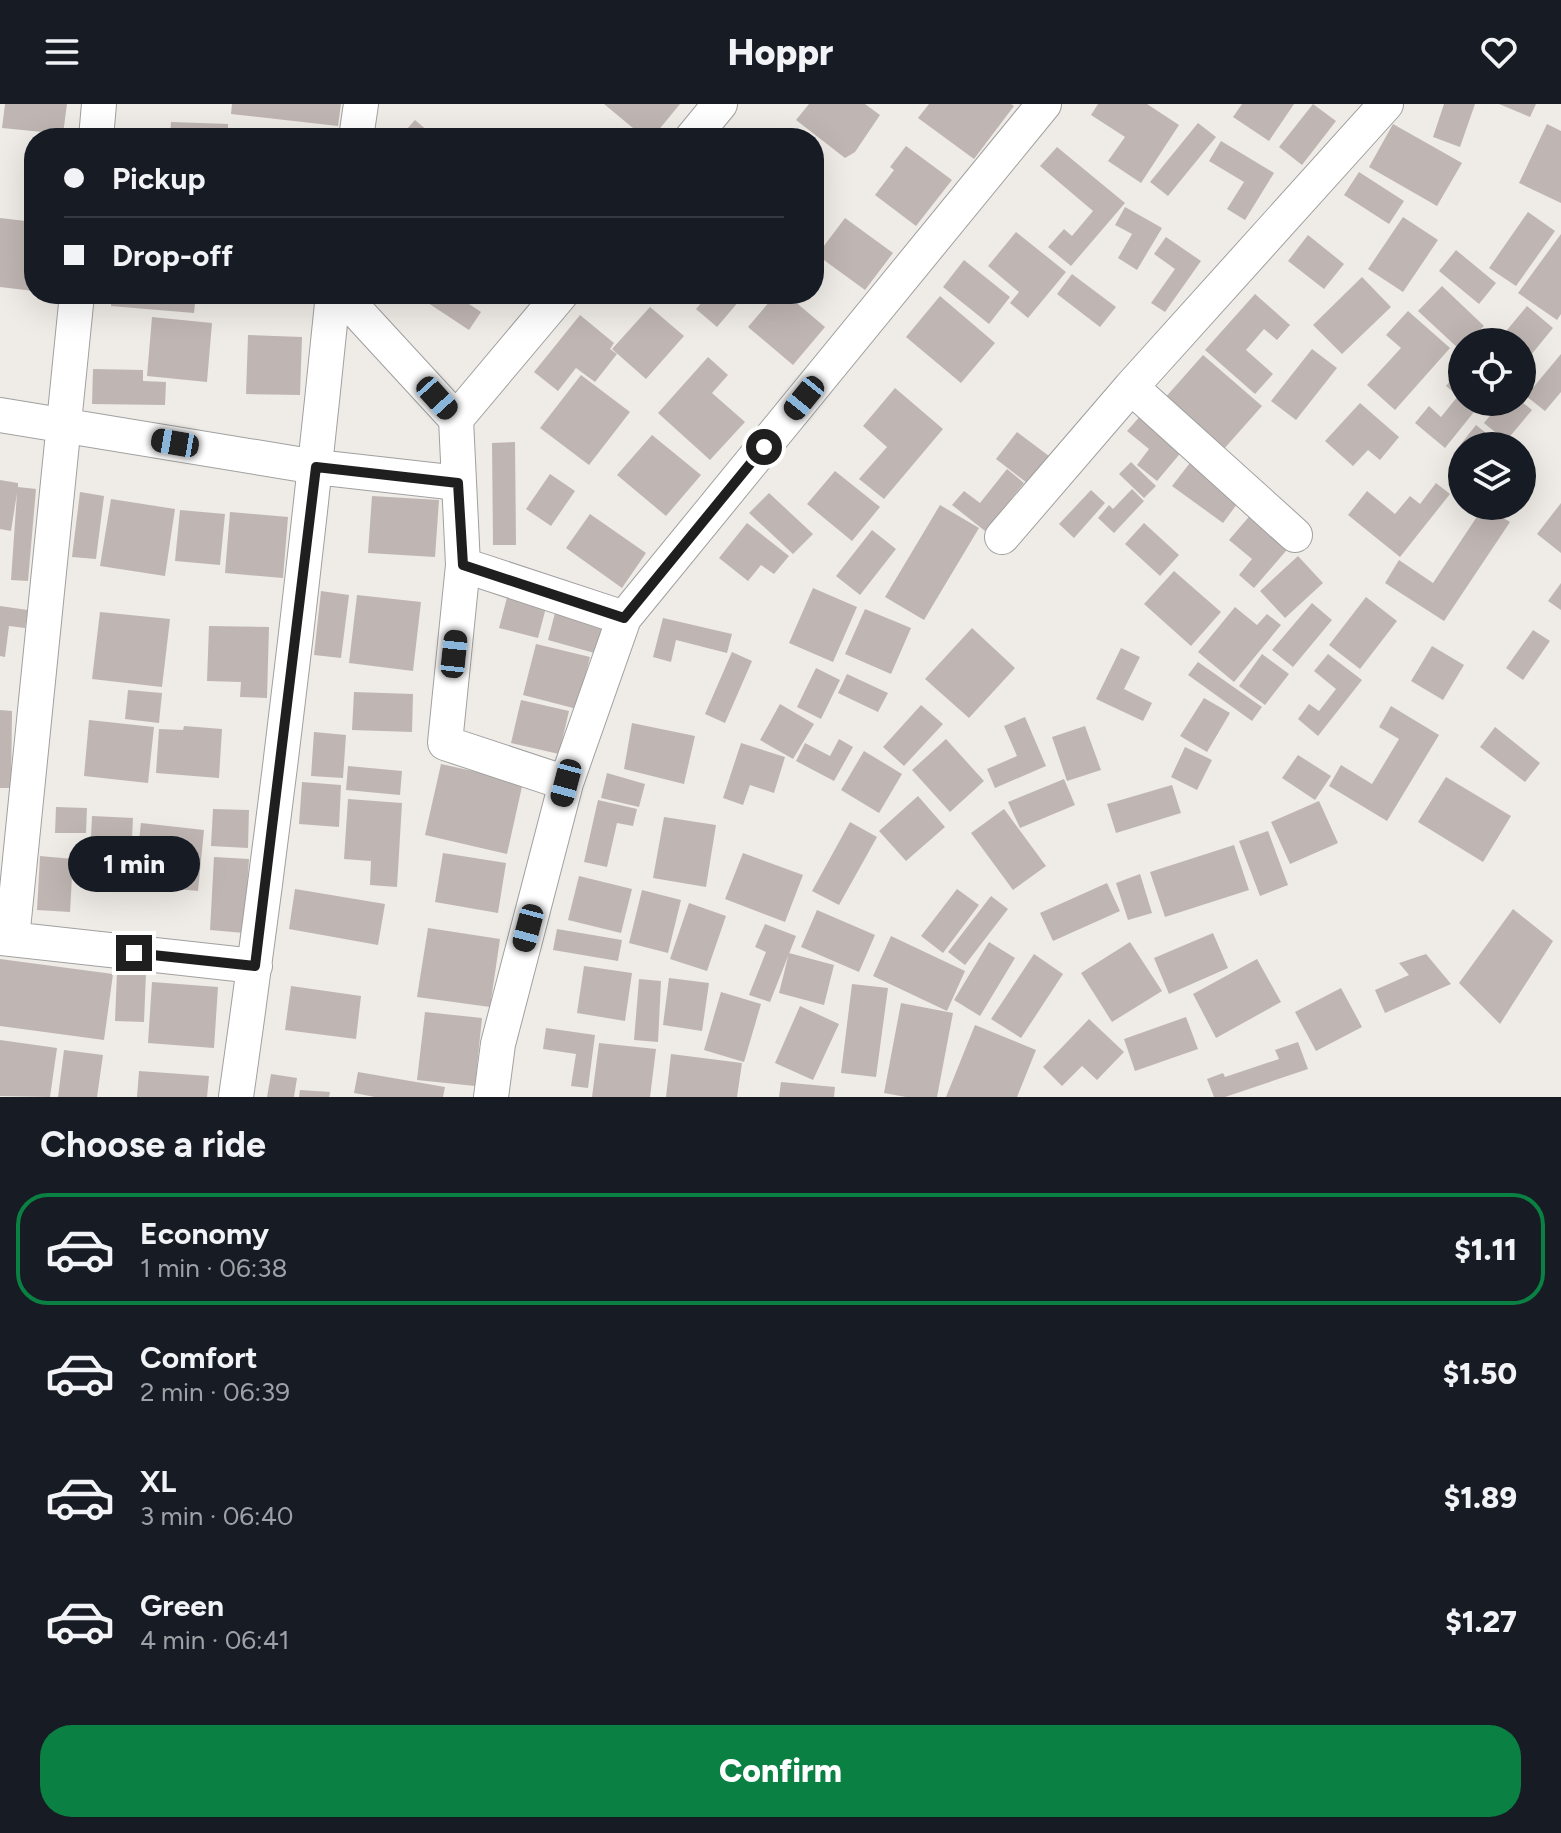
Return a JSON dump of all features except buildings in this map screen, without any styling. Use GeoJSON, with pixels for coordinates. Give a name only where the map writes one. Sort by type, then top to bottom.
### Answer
{"type":"FeatureCollection","features":[{"type":"Feature","properties":{"kind":"street"},"geometry":{"type":"LineString","coordinates":[[97,128],[99,104]]}},
{"type":"Feature","properties":{"kind":"street"},"geometry":{"type":"LineString","coordinates":[[357,128],[361,104]]}},
{"type":"Feature","properties":{"kind":"street"},"geometry":{"type":"LineString","coordinates":[[700,128],[720,104]]}},
{"type":"Feature","properties":{"kind":"street"},"geometry":{"type":"LineString","coordinates":[[491,1097],[498,1044],[566,783],[624,618],[1044,104]]}},
{"type":"Feature","properties":{"kind":"street"},"geometry":{"type":"LineString","coordinates":[[1002,537],[1131,387],[1386,104]]}},
{"type":"Feature","properties":{"kind":"street"},"geometry":{"type":"LineString","coordinates":[[76,304],[6,939],[255,966]]}},
{"type":"Feature","properties":{"kind":"street"},"geometry":{"type":"LineString","coordinates":[[236,1097],[316,467],[332,304]]}},
{"type":"Feature","properties":{"kind":"street"},"geometry":{"type":"LineString","coordinates":[[350,304],[456,419],[463,565],[445,743],[566,783]]}},
{"type":"Feature","properties":{"kind":"street"},"geometry":{"type":"LineString","coordinates":[[456,419],[553,304]]}},
{"type":"Feature","properties":{"kind":"street"},"geometry":{"type":"LineString","coordinates":[[1131,387],[1295,535]]}},
{"type":"Feature","properties":{"kind":"street"},"geometry":{"type":"LineString","coordinates":[[0,415],[316,467],[458,483]]}},
{"type":"Feature","properties":{"kind":"street"},"geometry":{"type":"LineString","coordinates":[[463,565],[624,618]]}},
{"type":"Feature","properties":{"kind":"route"},"geometry":{"type":"LineString","coordinates":[[134,953],[255,966],[316,467],[458,483],[463,565],[624,618],[764,447]]}}]}
